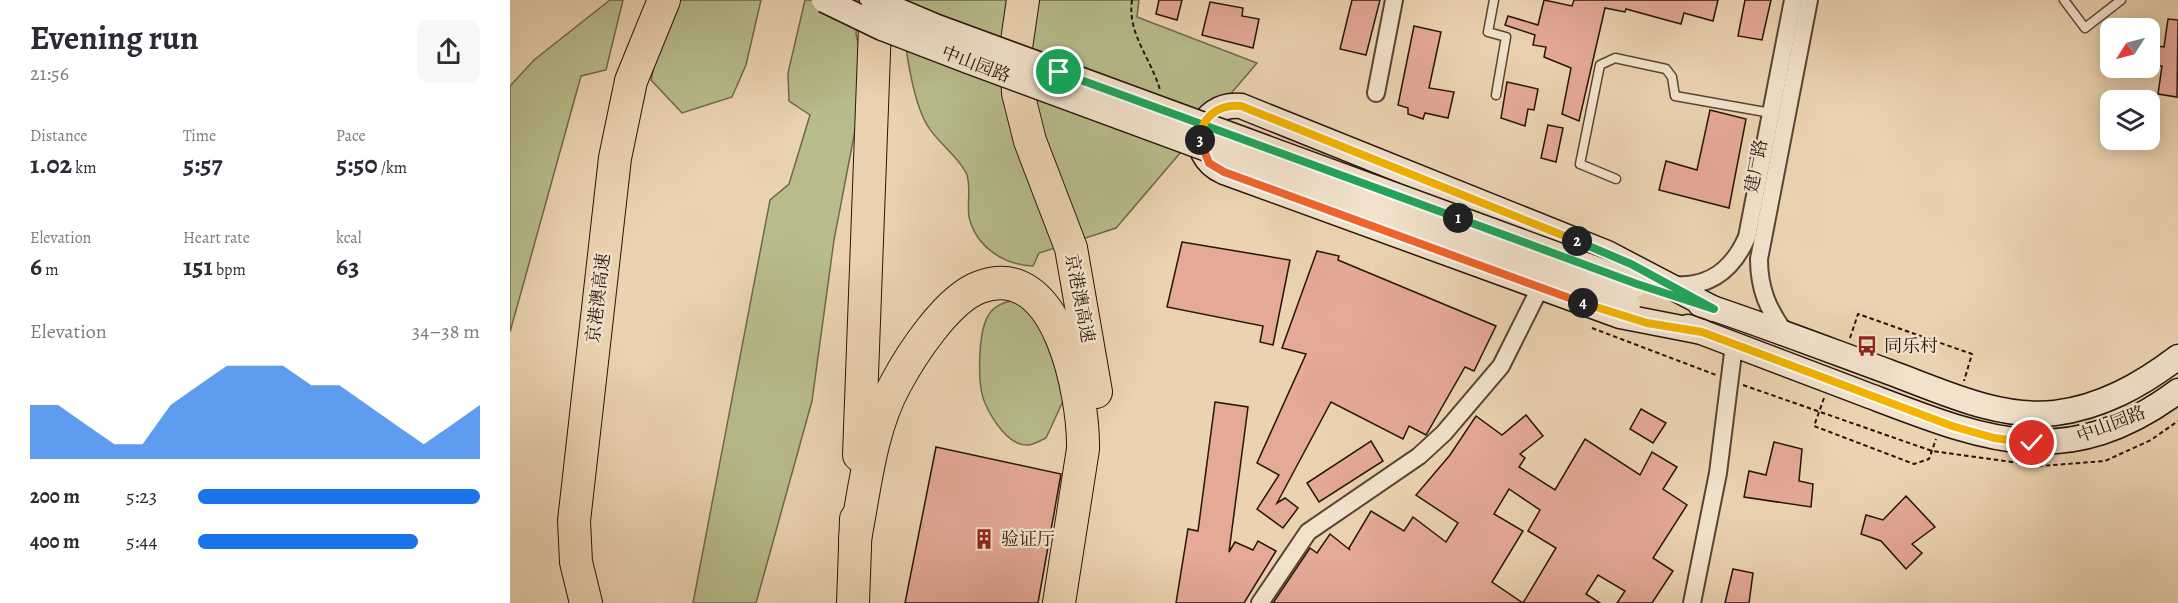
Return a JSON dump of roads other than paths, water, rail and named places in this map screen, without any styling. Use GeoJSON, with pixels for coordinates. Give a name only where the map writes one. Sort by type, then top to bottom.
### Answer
{"type":"FeatureCollection","features":[{"type":"Feature","properties":{"kind":"highway","name":"京港澳高速"},"geometry":{"type":"LineString","coordinates":[[586,603],[576,562],[574,521],[615,158],[631,81],[664,0]]}},
{"type":"Feature","properties":{"kind":"highway"},"geometry":{"type":"LineString","coordinates":[[853,603],[875,0]]}},
{"type":"Feature","properties":{"kind":"highway","name":"京港澳高速"},"geometry":{"type":"LineString","coordinates":[[1023,0],[1016,48],[1018,93],[1030,141],[1071,248],[1099,419],[1094,490],[1075,603]]}},
{"type":"Feature","properties":{"kind":"highway"},"geometry":{"type":"LineString","coordinates":[[855,539],[881,420],[894,386],[917,349],[953,305],[982,286],[1008,284],[1031,295],[1051,315],[1065,344],[1080,398],[1083,449],[1059,603]]}},
{"type":"Feature","properties":{"kind":"highway"},"geometry":{"type":"LineString","coordinates":[[854,572],[860,603]]}},
{"type":"Feature","properties":{"kind":"main road","name":"中山园路"},"geometry":{"type":"LineString","coordinates":[[824,0],[882,28],[968,61],[1633,294],[1714,309],[1958,398],[2010,411],[2054,413],[2074,410],[2100,403],[2127,391],[2178,357]]}},
{"type":"Feature","properties":{"kind":"main road","name":"中山园路"},"geometry":{"type":"LineString","coordinates":[[875,0],[937,27],[1633,294],[1702,332],[1942,423],[2013,442],[2070,440],[2131,420],[2178,391]]}},
{"type":"Feature","properties":{"kind":"main road"},"geometry":{"type":"LineString","coordinates":[[1702,332],[1620,316],[1216,168],[1209,163],[1201,148],[1200,139],[1204,123],[1209,116],[1224,106],[1241,106],[1576,240],[1714,309]]}},
{"type":"Feature","properties":{"kind":"street"},"geometry":{"type":"LineString","coordinates":[[1377,93],[1394,0]]}},
{"type":"Feature","properties":{"kind":"street","name":"建厂路"},"geometry":{"type":"LineString","coordinates":[[1669,285],[1686,286],[1718,277],[1730,266],[1747,237],[1793,0]]}},
{"type":"Feature","properties":{"kind":"street","name":"建厂路"},"geometry":{"type":"LineString","coordinates":[[1786,334],[1772,316],[1763,296],[1759,278],[1759,259],[1809,0]]}},
{"type":"Feature","properties":{"kind":"street"},"geometry":{"type":"LineString","coordinates":[[1260,603],[1308,532],[1419,456],[1444,433],[1501,366],[1540,288]]}},
{"type":"Feature","properties":{"kind":"street"},"geometry":{"type":"LineString","coordinates":[[1692,603],[1718,473],[1734,345]]}},
{"type":"Feature","properties":{"kind":"lane"},"geometry":{"type":"LineString","coordinates":[[1494,0],[1488,33],[1506,37],[1496,95]]}},
{"type":"Feature","properties":{"kind":"lane"},"geometry":{"type":"LineString","coordinates":[[2064,0],[2085,27],[2121,0]]}},
{"type":"Feature","properties":{"kind":"lane"},"geometry":{"type":"LineString","coordinates":[[1616,179],[1580,164],[1600,66],[1615,58],[1665,69],[1672,77],[1675,96],[1771,113]]}},
{"type":"Feature","properties":{"kind":"place","name":"同乐村"},"geometry":{"type":"Point","coordinates":[1867,346]}},
{"type":"Feature","properties":{"kind":"place","name":"验证厅"},"geometry":{"type":"Point","coordinates":[984,539]}}]}
